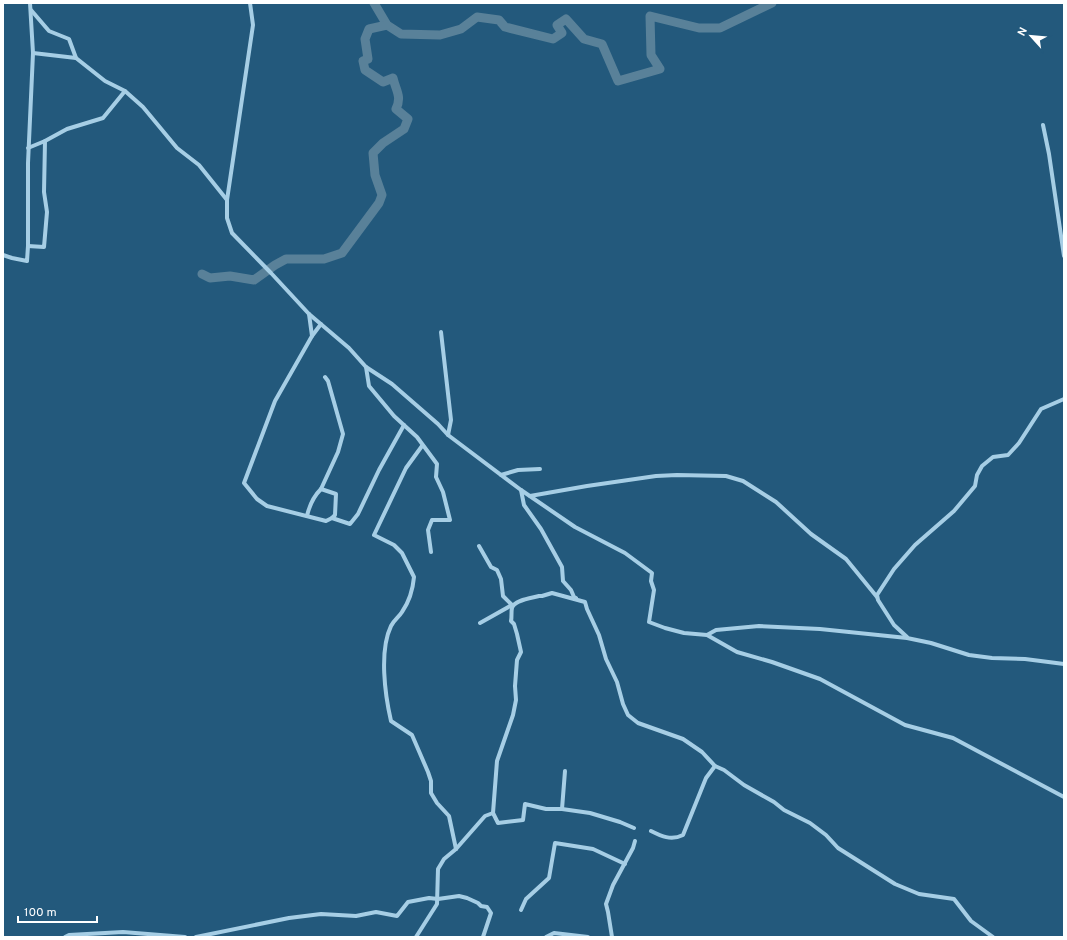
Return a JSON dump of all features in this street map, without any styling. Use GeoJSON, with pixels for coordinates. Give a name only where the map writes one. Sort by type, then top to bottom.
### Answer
{"type":"FeatureCollection","features":[{"type":"Feature","properties":{"kind":"street"},"geometry":{"type":"LineString","coordinates":[[3,255],[27,261],[28,148],[33,53],[30,3]]}},
{"type":"Feature","properties":{"kind":"street"},"geometry":{"type":"LineString","coordinates":[[250,3],[253,25],[227,200],[227,218],[232,233],[272,273],[309,314],[348,348],[366,367],[392,384],[438,424],[448,435],[521,490],[575,527],[625,553],[652,573],[651,581],[654,590],[649,622],[684,633],[707,635],[737,652],[772,662],[820,679],[905,724],[953,738],[1064,797]]}},
{"type":"Feature","properties":{"kind":"street"},"geometry":{"type":"LineString","coordinates":[[30,10],[49,31],[69,39],[76,58],[105,81],[126,91],[143,107],[177,148],[199,165],[227,200]]}},
{"type":"Feature","properties":{"kind":"street"},"geometry":{"type":"LineString","coordinates":[[33,53],[76,58]]}},
{"type":"Feature","properties":{"kind":"street"},"geometry":{"type":"LineString","coordinates":[[28,148],[68,129],[103,118],[126,91]]}},
{"type":"Feature","properties":{"kind":"street"},"geometry":{"type":"LineString","coordinates":[[1043,125],[1049,154],[1064,256]]}},
{"type":"Feature","properties":{"kind":"street"},"geometry":{"type":"LineString","coordinates":[[28,246],[44,247],[47,212],[44,192],[45,141]]}},
{"type":"Feature","properties":{"kind":"street"},"geometry":{"type":"LineString","coordinates":[[309,314],[312,336]]}},
{"type":"Feature","properties":{"kind":"street"},"geometry":{"type":"LineString","coordinates":[[321,324],[312,336],[275,401],[244,483],[257,500],[267,506],[326,521],[335,515],[336,494],[321,489]]}},
{"type":"Feature","properties":{"kind":"street"},"geometry":{"type":"LineString","coordinates":[[441,332],[451,420],[448,435]]}},
{"type":"Feature","properties":{"kind":"street"},"geometry":{"type":"LineString","coordinates":[[366,367],[369,386],[383,405],[417,437],[422,446],[437,464],[436,477],[443,492],[450,520],[432,520],[428,530],[431,552]]}},
{"type":"Feature","properties":{"kind":"street"},"geometry":{"type":"LineString","coordinates":[[307,516],[308,511],[321,489],[338,452],[343,434],[328,382],[325,377]]}},
{"type":"Feature","properties":{"kind":"street"},"geometry":{"type":"LineString","coordinates":[[877,597],[894,570],[916,545],[954,511],[975,486],[977,475],[982,466],[993,457],[1008,455],[1019,443],[1041,410],[1064,399]]}},
{"type":"Feature","properties":{"kind":"street"},"geometry":{"type":"LineString","coordinates":[[332,518],[350,524],[358,514],[379,470],[404,425]]}},
{"type":"Feature","properties":{"kind":"street"},"geometry":{"type":"LineString","coordinates":[[422,446],[406,468],[374,535],[394,545],[402,553],[414,577],[408,601],[392,625],[386,639],[386,695],[391,721],[412,735],[431,781],[431,793],[437,803],[449,816],[456,849]]}},
{"type":"Feature","properties":{"kind":"street"},"geometry":{"type":"LineString","coordinates":[[501,475],[518,470],[540,469]]}},
{"type":"Feature","properties":{"kind":"street"},"geometry":{"type":"LineString","coordinates":[[530,496],[656,476],[707,475],[726,476],[738,480],[776,502],[811,534],[846,559],[877,597],[894,625],[907,638]]}},
{"type":"Feature","properties":{"kind":"street"},"geometry":{"type":"LineString","coordinates":[[521,490],[524,505],[541,529],[562,566],[563,581],[571,590],[574,597],[586,602],[587,610],[599,635],[606,659],[617,682],[623,704],[628,715],[638,723],[683,739],[702,752],[715,766],[724,770],[744,785],[774,802],[784,810],[810,823],[826,835],[838,848],[895,884],[919,894],[954,899],[971,920],[993,937]]}},
{"type":"Feature","properties":{"kind":"street"},"geometry":{"type":"LineString","coordinates":[[479,546],[491,567],[497,570],[501,579],[503,596],[512,606],[512,621],[521,652],[517,660],[515,686],[516,700],[497,761],[493,813],[498,823],[523,820],[524,804],[546,809],[562,809],[590,813],[634,828]]}},
{"type":"Feature","properties":{"kind":"street"},"geometry":{"type":"LineString","coordinates":[[480,623],[519,601],[542,596],[552,592],[584,601]]}},
{"type":"Feature","properties":{"kind":"street"},"geometry":{"type":"LineString","coordinates":[[707,635],[716,630],[759,626],[820,629],[907,638],[931,643],[969,655],[992,658],[1025,658],[1064,664]]}},
{"type":"Feature","properties":{"kind":"street"},"geometry":{"type":"LineString","coordinates":[[651,831],[667,838],[683,835],[706,778],[715,766]]}},
{"type":"Feature","properties":{"kind":"street"},"geometry":{"type":"LineString","coordinates":[[562,809],[565,771]]}},
{"type":"Feature","properties":{"kind":"street"},"geometry":{"type":"LineString","coordinates":[[416,937],[434,910],[438,899],[438,869],[444,859],[456,849],[485,816],[493,813]]}},
{"type":"Feature","properties":{"kind":"street"},"geometry":{"type":"LineString","coordinates":[[612,937],[606,904],[613,885],[625,864],[635,841]]}},
{"type":"Feature","properties":{"kind":"street"},"geometry":{"type":"LineString","coordinates":[[521,910],[526,899],[549,878],[555,843],[593,849],[625,864]]}},
{"type":"Feature","properties":{"kind":"street"},"geometry":{"type":"LineString","coordinates":[[196,937],[289,918],[321,914],[356,916],[376,912],[397,916],[408,902],[429,898],[438,899],[459,896],[467,898],[481,906],[487,907],[491,913],[483,937]]}},
{"type":"Feature","properties":{"kind":"street"},"geometry":{"type":"LineString","coordinates":[[65,937],[69,935],[123,932],[185,937]]}},
{"type":"Feature","properties":{"kind":"street"},"geometry":{"type":"LineString","coordinates":[[546,937],[554,933],[588,937]]}},
{"type":"Feature","properties":{"kind":"waterway"},"geometry":{"type":"LineString","coordinates":[[374,3],[387,25],[401,34],[440,35],[461,29],[477,17],[499,20],[505,27],[553,39],[562,33],[557,25],[566,19],[584,39],[602,44],[618,81],[660,69],[651,55],[650,16],[699,28],[720,28],[772,3]]}},
{"type":"Feature","properties":{"kind":"waterway"},"geometry":{"type":"LineString","coordinates":[[202,274],[210,278],[230,276],[254,280],[286,259],[324,259],[342,253],[379,203],[382,195],[375,175],[373,153],[383,143],[404,129],[408,119],[396,109],[398,104],[398,94],[393,78],[383,82],[365,70],[363,61],[368,59],[365,39],[369,29],[387,25]]}}]}
